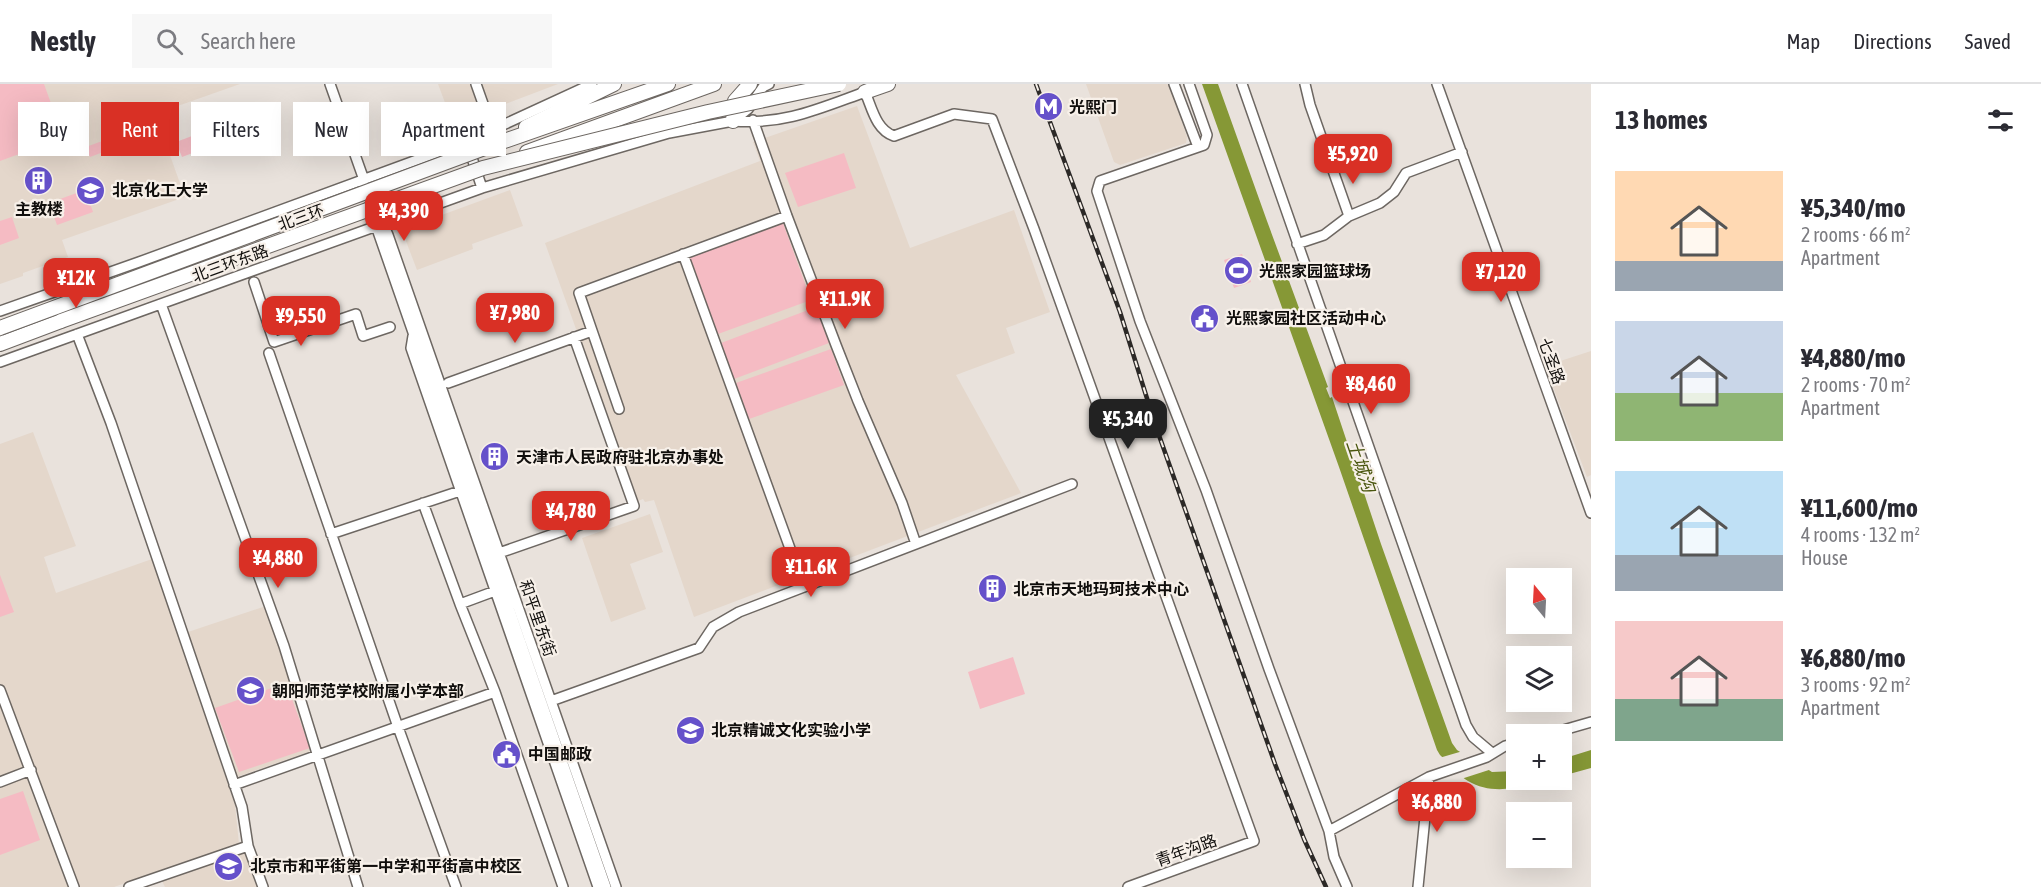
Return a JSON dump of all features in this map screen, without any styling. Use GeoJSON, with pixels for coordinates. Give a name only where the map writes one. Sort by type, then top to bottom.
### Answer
{"type":"FeatureCollection","features":[{"type":"Feature","properties":{"kind":"highway"},"geometry":{"type":"LineString","coordinates":[[506,137],[552,112],[614,84]]}},
{"type":"Feature","properties":{"kind":"highway","name":"北三环"},"geometry":{"type":"LineString","coordinates":[[506,140],[668,84]]}},
{"type":"Feature","properties":{"kind":"highway","name":"北三环"},"geometry":{"type":"LineString","coordinates":[[0,344],[714,84]]}},
{"type":"Feature","properties":{"kind":"highway"},"geometry":{"type":"LineString","coordinates":[[732,121],[735,101],[750,84]]}},
{"type":"Feature","properties":{"kind":"highway"},"geometry":{"type":"LineString","coordinates":[[483,168],[708,112],[839,84]]}},
{"type":"Feature","properties":{"kind":"highway"},"geometry":{"type":"LineString","coordinates":[[865,92],[888,84]]}},
{"type":"Feature","properties":{"kind":"highway","name":"北三环"},"geometry":{"type":"LineString","coordinates":[[0,328],[463,156]]}},
{"type":"Feature","properties":{"kind":"street"},"geometry":{"type":"LineString","coordinates":[[330,84],[380,224]]}},
{"type":"Feature","properties":{"kind":"street"},"geometry":{"type":"LineString","coordinates":[[476,84],[482,102]]}},
{"type":"Feature","properties":{"kind":"street","name":"北三环东路"},"geometry":{"type":"LineString","coordinates":[[506,123],[592,84]]}},
{"type":"Feature","properties":{"kind":"street","name":"北三环东路"},"geometry":{"type":"LineString","coordinates":[[0,362],[482,188],[669,133],[732,121],[748,109],[763,87],[769,84]]}},
{"type":"Feature","properties":{"kind":"street"},"geometry":{"type":"LineString","coordinates":[[1174,84],[1198,147]]}},
{"type":"Feature","properties":{"kind":"street"},"geometry":{"type":"LineString","coordinates":[[1189,84],[1207,135],[1204,145],[1100,181],[1096,191],[1140,321],[1206,490],[1329,831],[1334,857],[1347,887]]}},
{"type":"Feature","properties":{"kind":"street"},"geometry":{"type":"LineString","coordinates":[[1242,84],[1466,724],[1489,755]]}},
{"type":"Feature","properties":{"kind":"street"},"geometry":{"type":"LineString","coordinates":[[1305,84],[1310,105],[1349,216]]}},
{"type":"Feature","properties":{"kind":"street","name":"七圣路"},"geometry":{"type":"LineString","coordinates":[[1437,84],[1591,513]]}},
{"type":"Feature","properties":{"kind":"street"},"geometry":{"type":"LineString","coordinates":[[732,121],[754,123],[794,117],[865,92]]}},
{"type":"Feature","properties":{"kind":"street","name":"青年沟路"},"geometry":{"type":"LineString","coordinates":[[865,92],[879,126],[887,134],[894,136],[954,114],[992,119],[1038,240],[1254,841],[1128,887]]}},
{"type":"Feature","properties":{"kind":"street"},"geometry":{"type":"LineString","coordinates":[[748,109],[858,401],[902,503],[916,544]]}},
{"type":"Feature","properties":{"kind":"street"},"geometry":{"type":"LineString","coordinates":[[1297,244],[1324,235],[1349,216],[1380,203],[1394,192],[1407,173],[1461,152]]}},
{"type":"Feature","properties":{"kind":"street","name":"北三环东路"},"geometry":{"type":"LineString","coordinates":[[0,311],[426,156]]}},
{"type":"Feature","properties":{"kind":"street"},"geometry":{"type":"LineString","coordinates":[[471,156],[482,188]]}},
{"type":"Feature","properties":{"kind":"street"},"geometry":{"type":"LineString","coordinates":[[386,171],[403,216]]}},
{"type":"Feature","properties":{"kind":"street"},"geometry":{"type":"LineString","coordinates":[[619,409],[579,293],[787,216]]}},
{"type":"Feature","properties":{"kind":"street","name":"和平里东街"},"geometry":{"type":"LineString","coordinates":[[380,224],[414,334],[606,887]]}},
{"type":"Feature","properties":{"kind":"street","name":"和平里东街"},"geometry":{"type":"LineString","coordinates":[[380,224],[616,887]]}},
{"type":"Feature","properties":{"kind":"street"},"geometry":{"type":"LineString","coordinates":[[683,254],[804,587]]}},
{"type":"Feature","properties":{"kind":"street"},"geometry":{"type":"LineString","coordinates":[[254,282],[274,342],[356,314],[363,336],[390,327]]}},
{"type":"Feature","properties":{"kind":"street"},"geometry":{"type":"LineString","coordinates":[[59,290],[111,423],[242,807],[248,846],[263,887]]}},
{"type":"Feature","properties":{"kind":"street"},"geometry":{"type":"LineString","coordinates":[[161,304],[284,646],[358,887]]}},
{"type":"Feature","properties":{"kind":"street"},"geometry":{"type":"LineString","coordinates":[[448,382],[592,331]]}},
{"type":"Feature","properties":{"kind":"street"},"geometry":{"type":"LineString","coordinates":[[414,334],[411,348],[597,887]]}},
{"type":"Feature","properties":{"kind":"street"},"geometry":{"type":"LineString","coordinates":[[499,553],[634,506],[574,337]]}},
{"type":"Feature","properties":{"kind":"street"},"geometry":{"type":"LineString","coordinates":[[268,353],[456,887]]}},
{"type":"Feature","properties":{"kind":"street"},"geometry":{"type":"LineString","coordinates":[[551,701],[699,648],[713,627],[739,612],[1072,483]]}},
{"type":"Feature","properties":{"kind":"street"},"geometry":{"type":"LineString","coordinates":[[331,534],[460,491]]}},
{"type":"Feature","properties":{"kind":"street"},"geometry":{"type":"LineString","coordinates":[[423,503],[459,604],[495,692],[563,887]]}},
{"type":"Feature","properties":{"kind":"street"},"geometry":{"type":"LineString","coordinates":[[459,604],[495,591]]}},
{"type":"Feature","properties":{"kind":"street"},"geometry":{"type":"LineString","coordinates":[[0,690],[74,887]]}},
{"type":"Feature","properties":{"kind":"street"},"geometry":{"type":"LineString","coordinates":[[234,785],[495,692]]}},
{"type":"Feature","properties":{"kind":"street"},"geometry":{"type":"LineString","coordinates":[[1572,727],[1591,722]]}},
{"type":"Feature","properties":{"kind":"street"},"geometry":{"type":"LineString","coordinates":[[1329,831],[1429,777],[1506,747]]}},
{"type":"Feature","properties":{"kind":"street"},"geometry":{"type":"LineString","coordinates":[[0,782],[31,770]]}},
{"type":"Feature","properties":{"kind":"street"},"geometry":{"type":"LineString","coordinates":[[1418,887],[1429,777]]}},
{"type":"Feature","properties":{"kind":"street"},"geometry":{"type":"LineString","coordinates":[[129,887],[159,882],[248,846]]}},
{"type":"Feature","properties":{"kind":"shaded area","name":"北京化工大学"},"geometry":{"type":"Polygon","coordinates":[[[0,84],[240,84],[179,106],[179,102],[101,102],[101,156],[170,156],[185,197],[62,240],[68,257],[0,284],[0,84]]]}},
{"type":"Feature","properties":{"kind":"shaded area"},"geometry":{"type":"Polygon","coordinates":[[[0,84],[44,84],[50,102],[18,102],[18,154],[0,161],[0,84]]]}},
{"type":"Feature","properties":{"kind":"shaded area"},"geometry":{"type":"Polygon","coordinates":[[[438,84],[558,84],[506,104],[506,102],[445,102],[438,84]]]}},
{"type":"Feature","properties":{"kind":"shaded area"},"geometry":{"type":"Polygon","coordinates":[[[1086,84],[1169,84],[1187,137],[1186,143],[1120,165],[1114,162],[1086,84]]]}},
{"type":"Feature","properties":{"kind":"shaded area"},"geometry":{"type":"Polygon","coordinates":[[[1202,84],[1218,84],[1328,387],[1326,388],[1330,398],[1332,397],[1381,544],[1452,743],[1457,750],[1492,772],[1506,771],[1506,789],[1487,788],[1468,781],[1437,750],[1202,84]]]}},
{"type":"Feature","properties":{"kind":"shaded area"},"geometry":{"type":"Polygon","coordinates":[[[857,106],[910,248],[1014,210],[1050,312],[1006,328],[1015,353],[956,375],[1021,493],[694,617],[654,500],[638,501],[545,243],[760,161],[753,142],[857,106]]]}},
{"type":"Feature","properties":{"kind":"shaded area"},"geometry":{"type":"Polygon","coordinates":[[[191,136],[191,154],[182,157],[179,141],[191,136]]]}},
{"type":"Feature","properties":{"kind":"shaded area"},"geometry":{"type":"Polygon","coordinates":[[[101,141],[101,153],[90,157],[89,146],[101,141]]]}},
{"type":"Feature","properties":{"kind":"shaded area"},"geometry":{"type":"Polygon","coordinates":[[[844,153],[856,188],[798,207],[785,173],[844,153]]]}},
{"type":"Feature","properties":{"kind":"shaded area"},"geometry":{"type":"Polygon","coordinates":[[[85,190],[93,212],[57,225],[49,203],[85,190]]]}},
{"type":"Feature","properties":{"kind":"shaded area"},"geometry":{"type":"Polygon","coordinates":[[[510,190],[523,226],[472,244],[473,249],[417,270],[404,236],[409,227],[510,190]]]}},
{"type":"Feature","properties":{"kind":"shaded area"},"geometry":{"type":"Polygon","coordinates":[[[12,217],[19,238],[0,245],[0,221],[12,217]]]}},
{"type":"Feature","properties":{"kind":"shaded area"},"geometry":{"type":"Polygon","coordinates":[[[783,223],[811,300],[718,334],[689,257],[783,223]]]}},
{"type":"Feature","properties":{"kind":"shaded area","name":"光熙家园篮球场"},"geometry":{"type":"Polygon","coordinates":[[[1242,254],[1251,282],[1234,288],[1224,260],[1242,254]]]}},
{"type":"Feature","properties":{"kind":"shaded area"},"geometry":{"type":"Polygon","coordinates":[[[816,307],[829,343],[734,379],[721,343],[816,307]]]}},
{"type":"Feature","properties":{"kind":"shaded area"},"geometry":{"type":"Polygon","coordinates":[[[831,349],[844,385],[749,419],[736,383],[831,349]]]}},
{"type":"Feature","properties":{"kind":"shaded area"},"geometry":{"type":"Polygon","coordinates":[[[1591,351],[1591,475],[1587,477],[1545,366],[1591,351]]]}},
{"type":"Feature","properties":{"kind":"shaded area"},"geometry":{"type":"Polygon","coordinates":[[[33,432],[76,546],[44,557],[56,593],[152,559],[235,805],[239,844],[114,887],[0,887],[0,444],[33,432]]]}},
{"type":"Feature","properties":{"kind":"shaded area"},"geometry":{"type":"Polygon","coordinates":[[[650,514],[663,552],[630,564],[646,609],[611,622],[582,538],[650,514]]]}},
{"type":"Feature","properties":{"kind":"shaded area"},"geometry":{"type":"Polygon","coordinates":[[[0,575],[14,612],[0,617],[0,575]]]}},
{"type":"Feature","properties":{"kind":"shaded area","name":"朝阳师范学校附属小学本部"},"geometry":{"type":"Polygon","coordinates":[[[266,606],[314,750],[237,777],[188,632],[266,606]]]}},
{"type":"Feature","properties":{"kind":"shaded area"},"geometry":{"type":"Polygon","coordinates":[[[1013,657],[1025,694],[980,709],[968,672],[1013,657]]]}},
{"type":"Feature","properties":{"kind":"shaded area"},"geometry":{"type":"Polygon","coordinates":[[[286,683],[310,748],[239,772],[215,708],[286,683]]]}},
{"type":"Feature","properties":{"kind":"shaded area"},"geometry":{"type":"Polygon","coordinates":[[[1591,750],[1591,768],[1572,773],[1572,756],[1591,750]]]}},
{"type":"Feature","properties":{"kind":"shaded area"},"geometry":{"type":"Polygon","coordinates":[[[23,791],[40,840],[0,855],[0,799],[23,791]]]}},
{"type":"Feature","properties":{"kind":"shaded area","name":"北京市和平街第一中学和平街高中校区"},"geometry":{"type":"Polygon","coordinates":[[[247,852],[260,887],[165,887],[162,881],[247,852]]]}},
{"type":"Feature","properties":{"kind":"pier"},"geometry":{"type":"Polygon","coordinates":[[[1463,751],[1492,769],[1461,779],[1439,758],[1463,751]]]}},
{"type":"Feature","properties":{"kind":"railway"},"geometry":{"type":"LineString","coordinates":[[1036,84],[1120,312],[1155,424],[1275,764],[1304,839],[1326,887]]}},
{"type":"Feature","properties":{"kind":"place","name":"光熙门"},"geometry":{"type":"Point","coordinates":[1048,107]}},
{"type":"Feature","properties":{"kind":"place","name":"主教楼"},"geometry":{"type":"Point","coordinates":[39,181]}},
{"type":"Feature","properties":{"kind":"place","name":"北京化工大学"},"geometry":{"type":"Point","coordinates":[91,190]}},
{"type":"Feature","properties":{"kind":"place","name":"光熙家园篮球场"},"geometry":{"type":"Point","coordinates":[1238,271]}},
{"type":"Feature","properties":{"kind":"place","name":"光熙家园社区活动中心"},"geometry":{"type":"Point","coordinates":[1205,318]}},
{"type":"Feature","properties":{"kind":"place","name":"天津市人民政府驻北京办事处"},"geometry":{"type":"Point","coordinates":[495,457]}},
{"type":"Feature","properties":{"kind":"place","name":"北京市天地玛珂技术中心"},"geometry":{"type":"Point","coordinates":[992,589]}},
{"type":"Feature","properties":{"kind":"place","name":"朝阳师范学校附属小学本部"},"geometry":{"type":"Point","coordinates":[251,691]}},
{"type":"Feature","properties":{"kind":"place","name":"北京精诚文化实验小学"},"geometry":{"type":"Point","coordinates":[690,730]}},
{"type":"Feature","properties":{"kind":"place","name":"中国邮政"},"geometry":{"type":"Point","coordinates":[507,754]}},
{"type":"Feature","properties":{"kind":"place","name":"北京市和平街第一中学和平街高中校区"},"geometry":{"type":"Point","coordinates":[229,866]}},
{"type":"Feature","properties":{"kind":"water label","name":"土城沟"},"geometry":{"type":"Point","coordinates":[1361,466]}}]}
